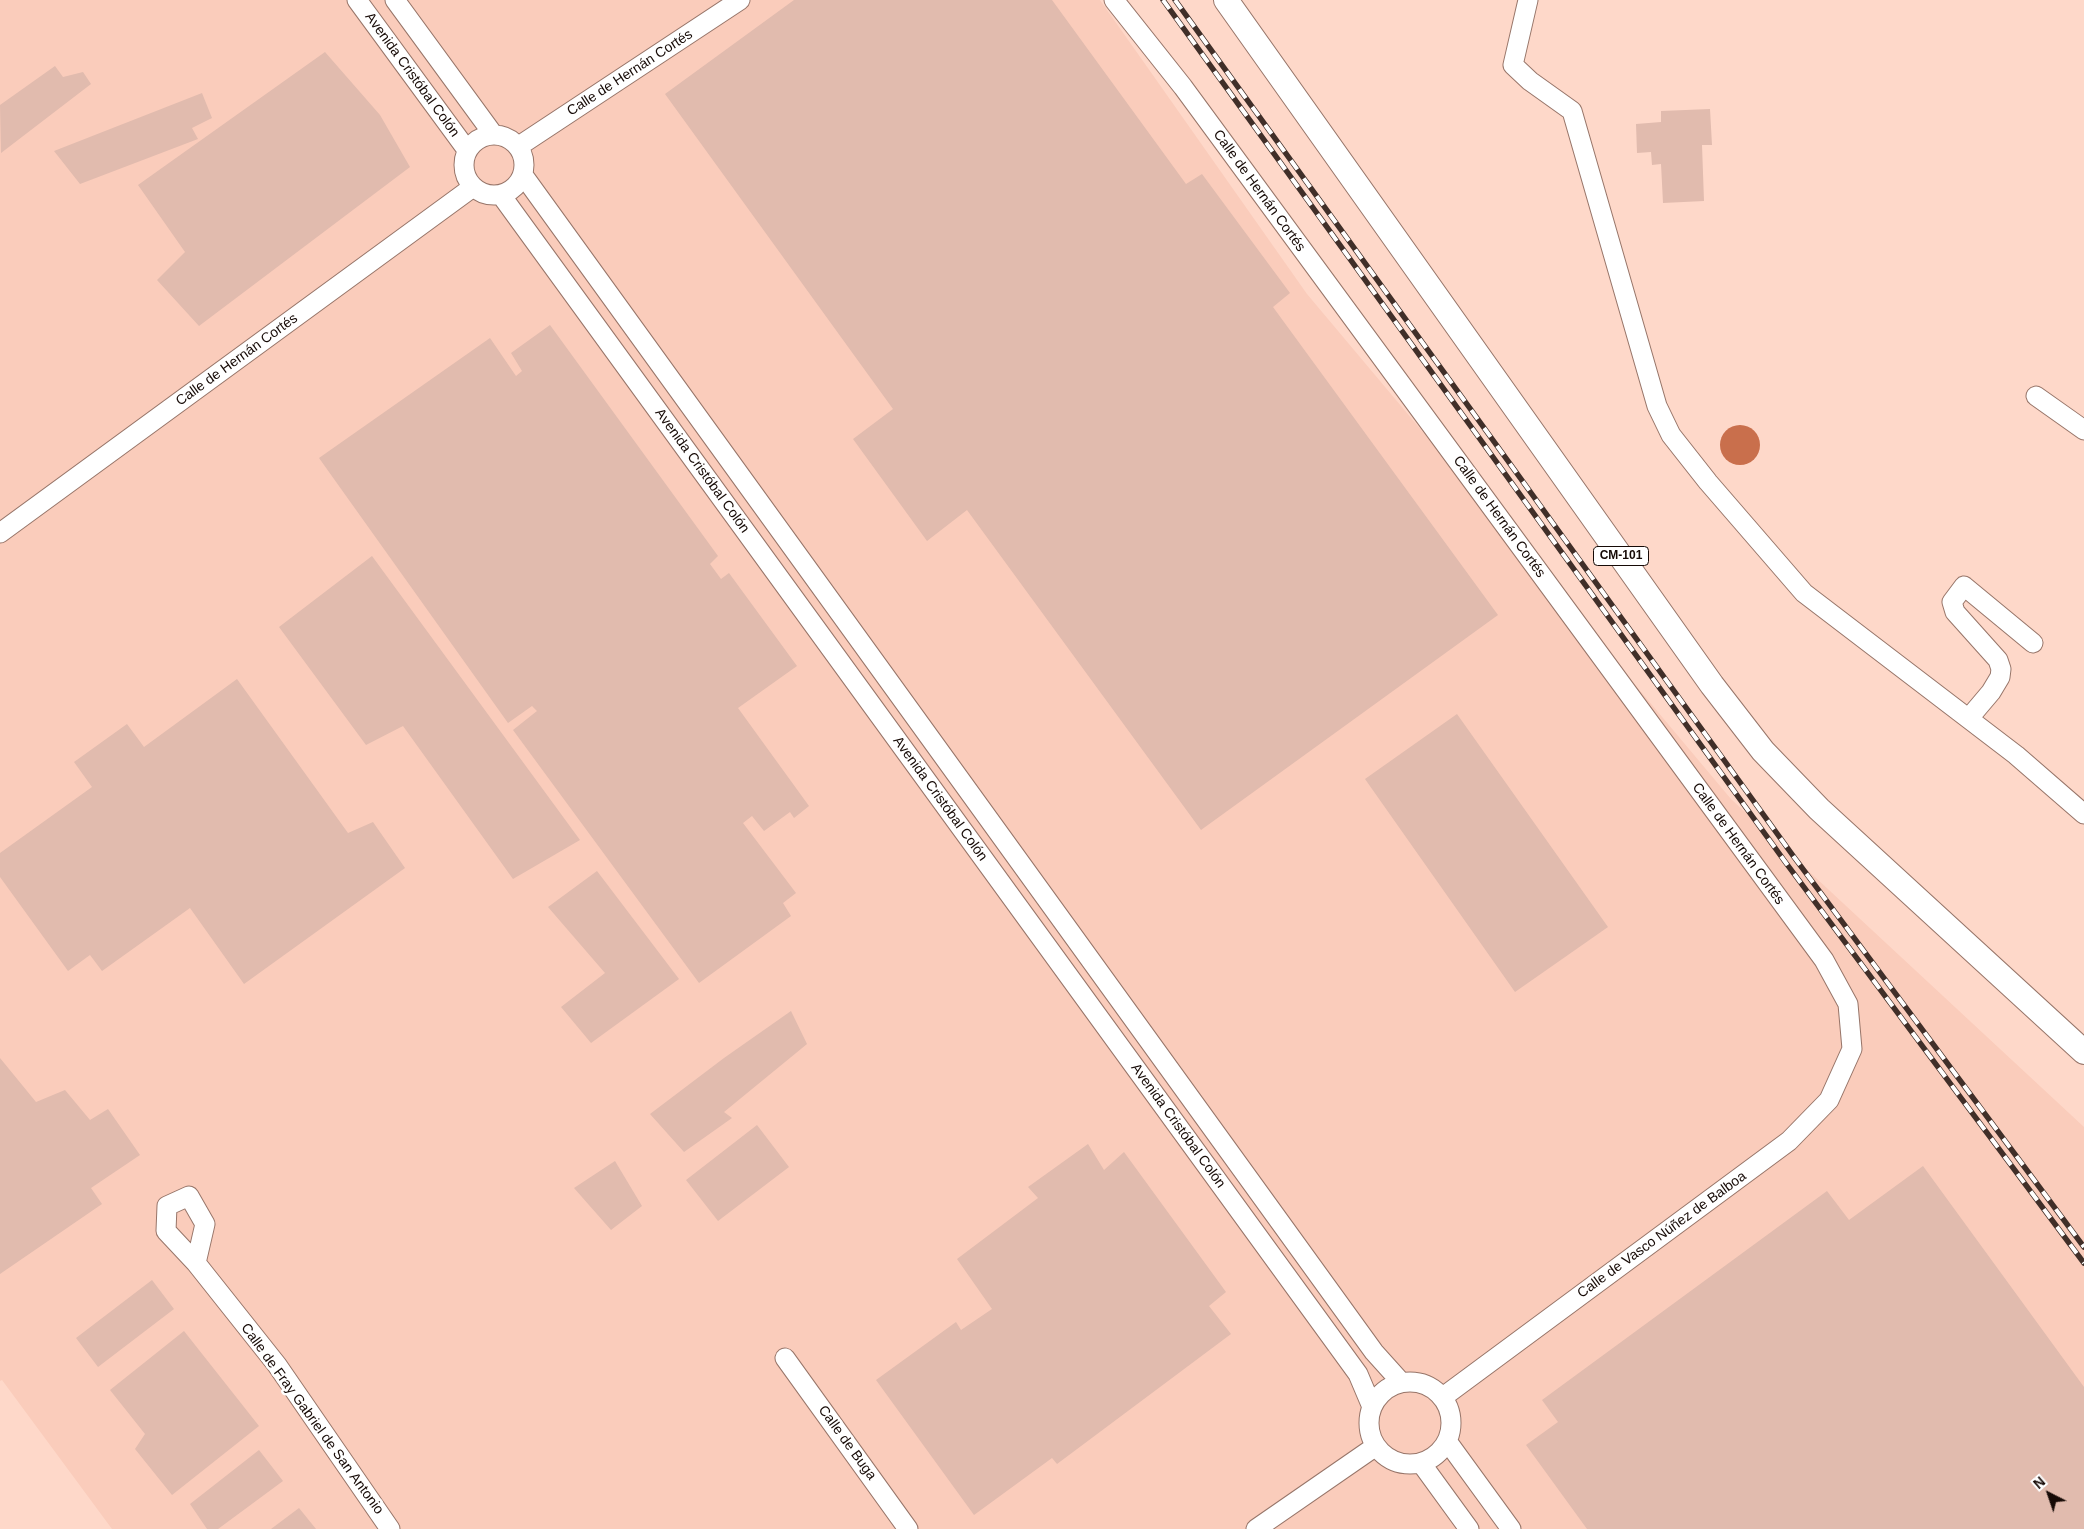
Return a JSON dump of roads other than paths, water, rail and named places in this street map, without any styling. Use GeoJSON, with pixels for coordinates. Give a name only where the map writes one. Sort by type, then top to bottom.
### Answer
{"type":"FeatureCollection","features":[{"type":"Feature","properties":{"kind":"main road","name":"CM-101"},"geometry":{"type":"LineString","coordinates":[[1226,0],[1707,677],[1758,744],[1819,809],[2084,1052]]}},
{"type":"Feature","properties":{"kind":"street","name":"Avenida Cristóbal Colón"},"geometry":{"type":"LineString","coordinates":[[357,0],[467,150]]}},
{"type":"Feature","properties":{"kind":"street"},"geometry":{"type":"LineString","coordinates":[[395,0],[493,134]]}},
{"type":"Feature","properties":{"kind":"street","name":"Calle de Hernán Cortés"},"geometry":{"type":"LineString","coordinates":[[519,146],[740,0]]}},
{"type":"Feature","properties":{"kind":"street","name":"Calle de Hernán Cortés"},"geometry":{"type":"LineString","coordinates":[[1114,0],[1195,104],[1824,960],[1848,1004],[1852,1049]]}},
{"type":"Feature","properties":{"kind":"street"},"geometry":{"type":"LineString","coordinates":[[1528,0],[1513,64],[1530,81],[1572,112],[1657,406],[1671,435],[1708,482],[1804,593],[2016,755],[2084,814]]}},
{"type":"Feature","properties":{"kind":"street"},"geometry":{"type":"LineString","coordinates":[[493,134],[503,135],[519,146],[525,165],[523,175],[511,191],[491,196],[473,187],[467,179],[464,169],[467,150],[483,136],[493,134]]}},
{"type":"Feature","properties":{"kind":"street","name":"Avenida Cristóbal Colón"},"geometry":{"type":"LineString","coordinates":[[523,175],[1374,1352],[1401,1382]]}},
{"type":"Feature","properties":{"kind":"street","name":"Calle de Hernán Cortés"},"geometry":{"type":"LineString","coordinates":[[0,533],[473,187]]}},
{"type":"Feature","properties":{"kind":"street","name":"Avenida Cristóbal Colón"},"geometry":{"type":"LineString","coordinates":[[501,195],[1358,1374],[1372,1407]]}},
{"type":"Feature","properties":{"kind":"street"},"geometry":{"type":"LineString","coordinates":[[2036,396],[2084,430]]}},
{"type":"Feature","properties":{"kind":"street"},"geometry":{"type":"LineString","coordinates":[[1969,718],[1991,692],[2000,677],[2001,669],[1998,660],[1955,612],[1952,602],[1964,586],[2033,643]]}},
{"type":"Feature","properties":{"kind":"street","name":"Calle de Vasco Núñez de Balboa"},"geometry":{"type":"LineString","coordinates":[[1443,1396],[1790,1141],[1829,1100],[1852,1049]]}},
{"type":"Feature","properties":{"kind":"street","name":"Calle de Fray Gabriel de San Antonio"},"geometry":{"type":"LineString","coordinates":[[196,1263],[277,1365],[390,1529]]}},
{"type":"Feature","properties":{"kind":"street","name":"Calle de Buga"},"geometry":{"type":"LineString","coordinates":[[785,1358],[908,1529]]}},
{"type":"Feature","properties":{"kind":"street"},"geometry":{"type":"LineString","coordinates":[[1413,1381],[1424,1383],[1443,1396],[1452,1418],[1451,1430],[1447,1441],[1432,1458],[1421,1463],[1408,1464],[1396,1462],[1384,1455],[1376,1446],[1370,1433],[1369,1420],[1372,1407],[1379,1396],[1389,1387],[1401,1382],[1413,1381]]}},
{"type":"Feature","properties":{"kind":"street"},"geometry":{"type":"LineString","coordinates":[[1447,1441],[1510,1529]]}},
{"type":"Feature","properties":{"kind":"street"},"geometry":{"type":"LineString","coordinates":[[1256,1529],[1376,1446]]}},
{"type":"Feature","properties":{"kind":"street"},"geometry":{"type":"LineString","coordinates":[[1421,1463],[1470,1529]]}},
{"type":"Feature","properties":{"kind":"railway"},"geometry":{"type":"LineString","coordinates":[[1163,0],[1786,863],[2084,1263]]}},
{"type":"Feature","properties":{"kind":"railway"},"geometry":{"type":"LineString","coordinates":[[1175,0],[1794,857],[2084,1247]]}}]}
